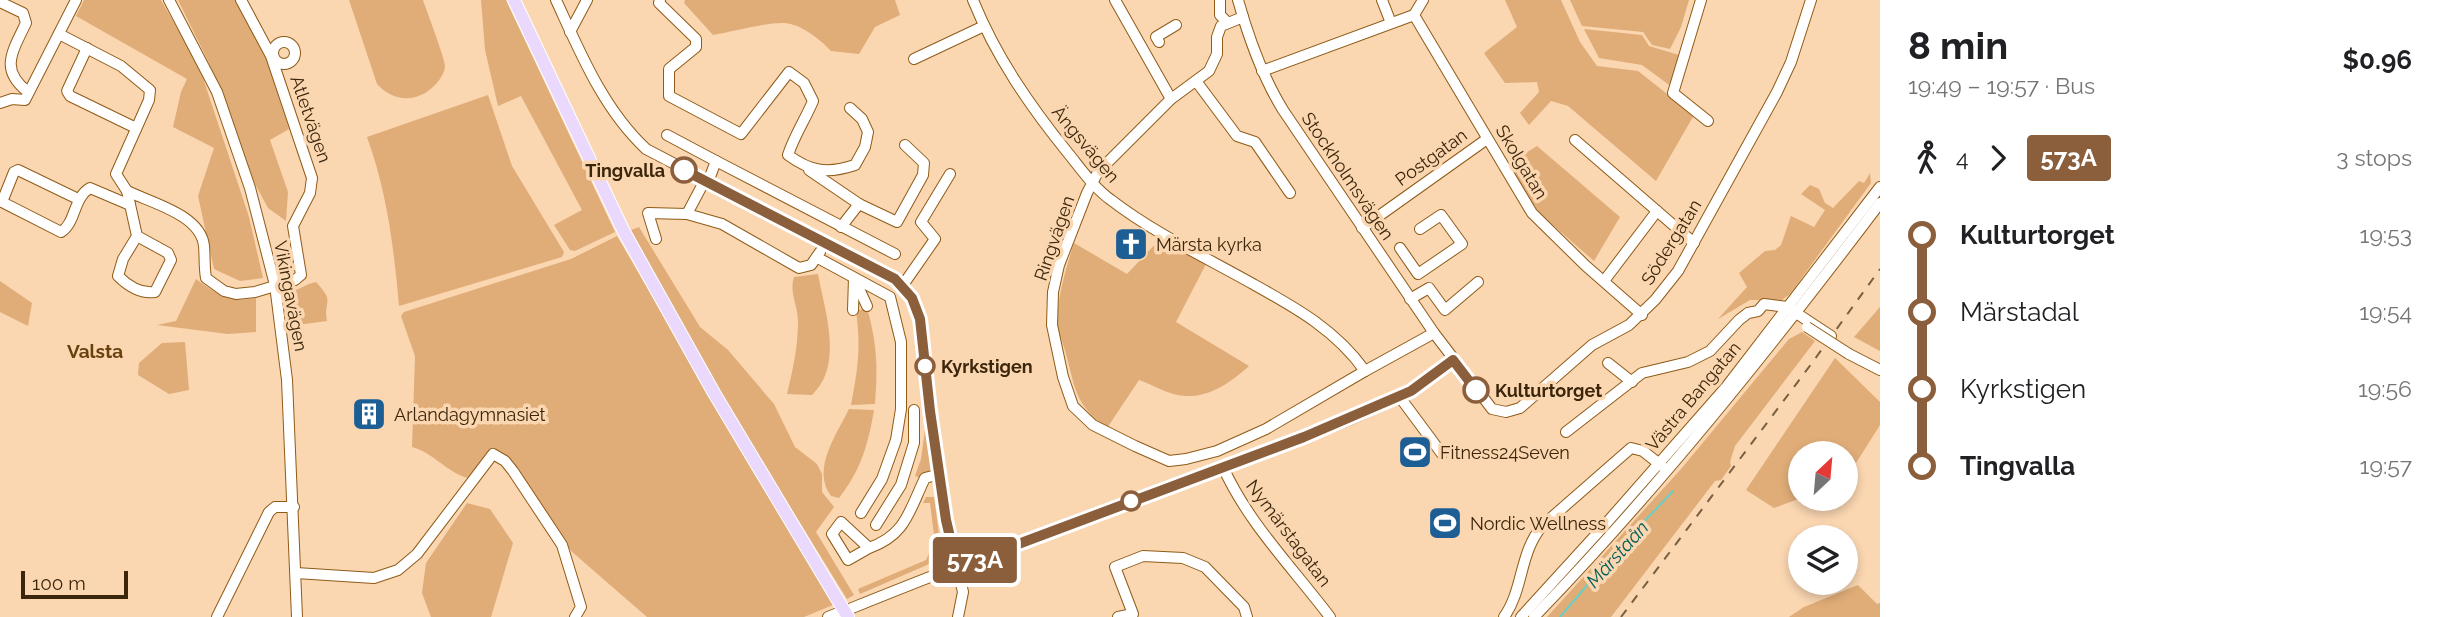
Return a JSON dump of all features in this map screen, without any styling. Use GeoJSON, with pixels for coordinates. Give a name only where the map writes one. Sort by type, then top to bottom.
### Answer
{"type":"FeatureCollection","features":[{"type":"Feature","properties":{"kind":"main road"},"geometry":{"type":"LineString","coordinates":[[514,0],[624,232],[841,614]]}},
{"type":"Feature","properties":{"kind":"street"},"geometry":{"type":"LineString","coordinates":[[0,103],[26,96],[76,0]]}},
{"type":"Feature","properties":{"kind":"street","name":"Vikingavägen"},"geometry":{"type":"LineString","coordinates":[[169,0],[217,92],[250,188],[275,285],[288,380],[297,617]]}},
{"type":"Feature","properties":{"kind":"street","name":"Atletvägen"},"geometry":{"type":"LineString","coordinates":[[241,0],[274,66],[312,178],[310,193],[293,226],[301,275],[295,280],[275,285]]}},
{"type":"Feature","properties":{"kind":"street"},"geometry":{"type":"LineString","coordinates":[[556,0],[601,93],[631,135],[646,149],[895,279],[912,298],[920,319],[930,411],[962,592],[958,617]]}},
{"type":"Feature","properties":{"kind":"street"},"geometry":{"type":"LineString","coordinates":[[570,32],[587,0]]}},
{"type":"Feature","properties":{"kind":"street"},"geometry":{"type":"LineString","coordinates":[[660,0],[659,3],[696,39],[696,47],[669,69],[669,96],[741,134],[789,72],[804,83],[813,101],[788,155],[859,204],[897,222],[923,176],[924,163],[905,145]]}},
{"type":"Feature","properties":{"kind":"street","name":"Ängsvägen"},"geometry":{"type":"LineString","coordinates":[[973,0],[1011,75],[1048,128],[1109,200],[1155,229],[1284,301],[1332,332],[1350,349],[1365,370]]}},
{"type":"Feature","properties":{"kind":"street"},"geometry":{"type":"LineString","coordinates":[[1115,0],[1171,99]]}},
{"type":"Feature","properties":{"kind":"street"},"geometry":{"type":"LineString","coordinates":[[1220,0],[1220,15],[1227,22],[1243,18]]}},
{"type":"Feature","properties":{"kind":"street","name":"Stockholmsvägen"},"geometry":{"type":"LineString","coordinates":[[1238,0],[1262,71],[1283,110],[1453,360]]}},
{"type":"Feature","properties":{"kind":"street"},"geometry":{"type":"LineString","coordinates":[[1382,0],[1391,23]]}},
{"type":"Feature","properties":{"kind":"street"},"geometry":{"type":"LineString","coordinates":[[1262,71],[1414,15],[1423,0]]}},
{"type":"Feature","properties":{"kind":"street"},"geometry":{"type":"LineString","coordinates":[[1701,0],[1673,93],[1708,121]]}},
{"type":"Feature","properties":{"kind":"street","name":"Södergatan"},"geometry":{"type":"LineString","coordinates":[[1453,360],[1492,409],[1506,412],[1520,408],[1592,345],[1612,336],[1642,314],[1678,271],[1777,92],[1791,62],[1811,0]]}},
{"type":"Feature","properties":{"kind":"street"},"geometry":{"type":"LineString","coordinates":[[0,2],[23,13],[26,23],[4,58],[12,83],[26,96]]}},
{"type":"Feature","properties":{"kind":"street","name":"Skolgatan"},"geometry":{"type":"LineString","coordinates":[[1414,15],[1532,213],[1642,314]]}},
{"type":"Feature","properties":{"kind":"street","name":"Ringvägen"},"geometry":{"type":"LineString","coordinates":[[1227,22],[1219,30],[1217,54],[1209,71],[1171,99],[1103,164],[1092,183],[1059,265],[1053,292],[1052,325],[1063,377],[1073,406],[1093,425],[1169,461],[1186,459],[1217,451],[1266,429],[1365,370],[1434,334]]}},
{"type":"Feature","properties":{"kind":"street"},"geometry":{"type":"LineString","coordinates":[[1159,42],[1156,37],[1176,25]]}},
{"type":"Feature","properties":{"kind":"street"},"geometry":{"type":"LineString","coordinates":[[914,59],[984,26]]}},
{"type":"Feature","properties":{"kind":"street"},"geometry":{"type":"LineString","coordinates":[[59,34],[121,66],[150,90],[149,100],[116,174],[127,191],[137,236],[123,259],[118,276],[127,284],[146,293],[155,292],[171,260],[168,253],[137,236]]}},
{"type":"Feature","properties":{"kind":"street","name":"Atletvägen"},"geometry":{"type":"LineString","coordinates":[[263,40],[283,42],[292,46],[295,52],[288,63],[274,66]]}},
{"type":"Feature","properties":{"kind":"street"},"geometry":{"type":"LineString","coordinates":[[86,48],[67,91],[70,96],[136,128]]}},
{"type":"Feature","properties":{"kind":"street"},"geometry":{"type":"LineString","coordinates":[[1196,81],[1237,136],[1255,142],[1290,193]]}},
{"type":"Feature","properties":{"kind":"street"},"geometry":{"type":"LineString","coordinates":[[804,167],[821,171],[842,170],[855,165],[865,147],[869,132],[862,119],[850,108]]}},
{"type":"Feature","properties":{"kind":"street"},"geometry":{"type":"LineString","coordinates":[[667,135],[895,254]]}},
{"type":"Feature","properties":{"kind":"street","name":"Postgatan"},"geometry":{"type":"LineString","coordinates":[[1362,228],[1487,139]]}},
{"type":"Feature","properties":{"kind":"street"},"geometry":{"type":"LineString","coordinates":[[1574,140],[1694,243]]}},
{"type":"Feature","properties":{"kind":"street"},"geometry":{"type":"LineString","coordinates":[[687,214],[716,161]]}},
{"type":"Feature","properties":{"kind":"street"},"geometry":{"type":"LineString","coordinates":[[78,199],[18,170],[2,202],[61,232],[67,228],[78,199],[90,188],[130,205]]}},
{"type":"Feature","properties":{"kind":"street"},"geometry":{"type":"LineString","coordinates":[[903,285],[935,239],[920,222],[950,174]]}},
{"type":"Feature","properties":{"kind":"street","name":"Västra Bangatan"},"geometry":{"type":"LineString","coordinates":[[1534,617],[1790,312],[1880,187]]}},
{"type":"Feature","properties":{"kind":"street"},"geometry":{"type":"LineString","coordinates":[[127,191],[183,216],[197,227],[204,244],[203,263],[206,278],[224,291],[246,294],[275,285]]}},
{"type":"Feature","properties":{"kind":"street"},"geometry":{"type":"LineString","coordinates":[[767,213],[777,194]]}},
{"type":"Feature","properties":{"kind":"street","name":"Västra Bangatan"},"geometry":{"type":"LineString","coordinates":[[1790,312],[1810,296],[1880,202]]}},
{"type":"Feature","properties":{"kind":"street"},"geometry":{"type":"LineString","coordinates":[[656,239],[648,213],[687,214],[722,224],[799,268],[811,265],[818,258],[859,204]]}},
{"type":"Feature","properties":{"kind":"street"},"geometry":{"type":"LineString","coordinates":[[1604,281],[1657,211]]}},
{"type":"Feature","properties":{"kind":"street"},"geometry":{"type":"LineString","coordinates":[[1400,248],[1418,274],[1462,244],[1441,215],[1420,229]]}},
{"type":"Feature","properties":{"kind":"street"},"geometry":{"type":"LineString","coordinates":[[818,258],[890,297],[901,342],[901,409],[895,440],[882,479],[860,513]]}},
{"type":"Feature","properties":{"kind":"street"},"geometry":{"type":"LineString","coordinates":[[854,278],[867,306]]}},
{"type":"Feature","properties":{"kind":"street"},"geometry":{"type":"LineString","coordinates":[[853,310],[854,278]]}},
{"type":"Feature","properties":{"kind":"street"},"geometry":{"type":"LineString","coordinates":[[1410,299],[1429,288],[1445,310],[1478,282]]}},
{"type":"Feature","properties":{"kind":"street"},"geometry":{"type":"LineString","coordinates":[[1810,296],[1811,322],[1850,352],[1880,370]]}},
{"type":"Feature","properties":{"kind":"street"},"geometry":{"type":"LineString","coordinates":[[1566,432],[1642,373],[1699,358],[1717,345],[1739,320],[1748,313],[1758,311],[1764,304],[1811,322],[1850,352],[1880,364]]}},
{"type":"Feature","properties":{"kind":"street"},"geometry":{"type":"LineString","coordinates":[[841,614],[957,567],[1304,437],[1399,396],[1427,381],[1453,360]]}},
{"type":"Feature","properties":{"kind":"street"},"geometry":{"type":"LineString","coordinates":[[1608,363],[1632,382]]}},
{"type":"Feature","properties":{"kind":"street"},"geometry":{"type":"LineString","coordinates":[[1399,396],[1441,454]]}},
{"type":"Feature","properties":{"kind":"street"},"geometry":{"type":"LineString","coordinates":[[901,409],[930,411]]}},
{"type":"Feature","properties":{"kind":"street"},"geometry":{"type":"LineString","coordinates":[[876,525],[901,485],[914,443],[914,410]]}},
{"type":"Feature","properties":{"kind":"street"},"geometry":{"type":"LineString","coordinates":[[1504,617],[1514,599],[1531,541],[1543,526],[1626,450],[1637,448],[1662,466]]}},
{"type":"Feature","properties":{"kind":"street"},"geometry":{"type":"LineString","coordinates":[[296,573],[374,578],[398,570],[417,554],[493,454],[513,471],[562,545],[581,607],[575,617]]}},
{"type":"Feature","properties":{"kind":"street","name":"Västra Bangatan"},"geometry":{"type":"LineString","coordinates":[[1521,617],[1662,466]]}},
{"type":"Feature","properties":{"kind":"street","name":"Nymärstagatan"},"geometry":{"type":"LineString","coordinates":[[1223,467],[1240,500],[1271,544],[1330,617]]}},
{"type":"Feature","properties":{"kind":"street"},"geometry":{"type":"LineString","coordinates":[[869,548],[887,542],[902,527],[925,478],[940,474]]}},
{"type":"Feature","properties":{"kind":"street"},"geometry":{"type":"LineString","coordinates":[[217,617],[269,512],[275,507],[294,507]]}},
{"type":"Feature","properties":{"kind":"street"},"geometry":{"type":"LineString","coordinates":[[1118,617],[1133,614],[1115,567],[1143,556],[1183,558],[1205,567],[1244,607],[1247,617]]}},
{"type":"Feature","properties":{"kind":"shaded area"},"geometry":{"type":"Polygon","coordinates":[[[84,0],[161,0],[200,69],[249,217],[263,278],[240,281],[214,269],[198,196],[214,148],[173,127],[181,92],[187,79],[76,16],[84,0]]]}},
{"type":"Feature","properties":{"kind":"shaded area"},"geometry":{"type":"Polygon","coordinates":[[[178,0],[239,0],[262,46],[289,129],[270,140],[288,192],[286,221],[268,208],[255,184],[209,63],[178,0]]]}},
{"type":"Feature","properties":{"kind":"shaded area"},"geometry":{"type":"Polygon","coordinates":[[[349,0],[423,0],[445,67],[434,86],[413,98],[405,98],[390,94],[377,84],[349,0]]]}},
{"type":"Feature","properties":{"kind":"shaded area"},"geometry":{"type":"Polygon","coordinates":[[[481,0],[506,0],[615,232],[575,251],[570,250],[554,225],[582,210],[521,96],[498,106],[485,50],[481,0]]]}},
{"type":"Feature","properties":{"kind":"shaded area"},"geometry":{"type":"Polygon","coordinates":[[[685,0],[895,0],[900,15],[875,27],[859,54],[831,51],[810,33],[784,23],[713,35],[684,3],[685,0]]]}},
{"type":"Feature","properties":{"kind":"shaded area"},"geometry":{"type":"Polygon","coordinates":[[[1505,0],[1561,0],[1580,42],[1597,66],[1638,71],[1694,115],[1656,181],[1568,106],[1551,101],[1529,125],[1520,113],[1539,92],[1537,82],[1505,83],[1484,53],[1517,27],[1505,0]]]}},
{"type":"Feature","properties":{"kind":"shaded area"},"geometry":{"type":"Polygon","coordinates":[[[1570,0],[1689,0],[1681,27],[1670,49],[1652,45],[1643,32],[1582,26],[1570,0]]]}},
{"type":"Feature","properties":{"kind":"shaded area"},"geometry":{"type":"Polygon","coordinates":[[[1584,29],[1642,35],[1649,46],[1679,55],[1672,87],[1642,65],[1599,58],[1584,29]]]}},
{"type":"Feature","properties":{"kind":"shaded area"},"geometry":{"type":"Polygon","coordinates":[[[488,95],[512,166],[564,252],[562,257],[399,306],[389,220],[367,137],[488,95]]]}},
{"type":"Feature","properties":{"kind":"shaded area"},"geometry":{"type":"Polygon","coordinates":[[[1537,146],[1620,217],[1594,261],[1538,212],[1509,164],[1537,146]]]}},
{"type":"Feature","properties":{"kind":"shaded area"},"geometry":{"type":"Polygon","coordinates":[[[1870,173],[1871,183],[1790,294],[1782,300],[1750,300],[1718,319],[1747,287],[1739,273],[1765,251],[1775,250],[1781,245],[1791,216],[1814,227],[1825,210],[1801,194],[1810,185],[1819,189],[1825,203],[1833,208],[1859,181],[1864,183],[1870,173]]]}},
{"type":"Feature","properties":{"kind":"shaded area"},"geometry":{"type":"Polygon","coordinates":[[[639,227],[700,327],[728,350],[774,404],[795,447],[817,464],[822,474],[822,492],[834,507],[816,532],[854,595],[847,599],[719,392],[631,230],[639,227]]]}},
{"type":"Feature","properties":{"kind":"shaded area"},"geometry":{"type":"Polygon","coordinates":[[[617,236],[833,605],[804,617],[647,617],[571,551],[511,461],[491,449],[468,478],[412,447],[415,356],[401,316],[404,312],[571,259],[617,236]]]}},
{"type":"Feature","properties":{"kind":"shaded area"},"geometry":{"type":"Polygon","coordinates":[[[1161,238],[1207,262],[1176,322],[1249,366],[1220,387],[1195,396],[1174,394],[1139,380],[1107,428],[1088,412],[1078,396],[1058,327],[1059,299],[1068,262],[1074,243],[1127,274],[1161,238]]]}},
{"type":"Feature","properties":{"kind":"shaded area"},"geometry":{"type":"Polygon","coordinates":[[[818,274],[830,338],[827,369],[822,383],[812,395],[787,394],[798,331],[794,277],[818,274]]]}},
{"type":"Feature","properties":{"kind":"shaded area"},"geometry":{"type":"Polygon","coordinates":[[[196,279],[224,296],[238,299],[256,298],[256,332],[228,334],[157,325],[176,321],[196,279]]]}},
{"type":"Feature","properties":{"kind":"shaded area"},"geometry":{"type":"Polygon","coordinates":[[[0,281],[32,303],[28,326],[0,312],[0,281]]]}},
{"type":"Feature","properties":{"kind":"shaded area"},"geometry":{"type":"Polygon","coordinates":[[[316,282],[327,298],[327,321],[297,325],[289,319],[288,298],[292,291],[316,282]]]}},
{"type":"Feature","properties":{"kind":"shaded area"},"geometry":{"type":"Polygon","coordinates":[[[1880,307],[1880,351],[1854,337],[1880,307]]]}},
{"type":"Feature","properties":{"kind":"shaded area"},"geometry":{"type":"Polygon","coordinates":[[[867,308],[876,356],[875,404],[851,405],[858,358],[856,311],[867,308]]]}},
{"type":"Feature","properties":{"kind":"shaded area"},"geometry":{"type":"Polygon","coordinates":[[[1802,332],[1815,341],[1735,446],[1731,466],[1721,480],[1715,481],[1611,617],[1547,617],[1681,469],[1789,339],[1802,332]]]}},
{"type":"Feature","properties":{"kind":"shaded area"},"geometry":{"type":"Polygon","coordinates":[[[185,342],[189,390],[169,394],[138,375],[139,363],[162,343],[185,342]]]}},
{"type":"Feature","properties":{"kind":"shaded area"},"geometry":{"type":"Polygon","coordinates":[[[1835,358],[1880,402],[1880,425],[1858,460],[1858,441],[1788,441],[1788,503],[1774,508],[1746,490],[1835,358]]]}},
{"type":"Feature","properties":{"kind":"shaded area"},"geometry":{"type":"Polygon","coordinates":[[[849,409],[874,410],[862,457],[839,498],[831,496],[826,486],[825,463],[849,409]]]}},
{"type":"Feature","properties":{"kind":"shaded area"},"geometry":{"type":"Polygon","coordinates":[[[925,429],[931,467],[929,472],[920,478],[915,476],[921,459],[925,429]]]}},
{"type":"Feature","properties":{"kind":"shaded area"},"geometry":{"type":"Polygon","coordinates":[[[926,497],[934,497],[939,534],[934,535],[930,503],[923,503],[926,497]]]}},
{"type":"Feature","properties":{"kind":"shaded area"},"geometry":{"type":"Polygon","coordinates":[[[467,503],[490,509],[513,543],[491,617],[431,617],[422,593],[426,563],[467,503]]]}},
{"type":"Feature","properties":{"kind":"shaded area"},"geometry":{"type":"Polygon","coordinates":[[[935,539],[939,539],[939,551],[927,565],[860,594],[858,589],[926,560],[935,539]]]}},
{"type":"Feature","properties":{"kind":"shaded area"},"geometry":{"type":"Polygon","coordinates":[[[1858,585],[1877,604],[1880,603],[1880,617],[1789,617],[1804,607],[1833,595],[1858,595],[1858,585]]]}},
{"type":"Feature","properties":{"kind":"waterway","name":"Märstaån"},"geometry":{"type":"LineString","coordinates":[[1560,617],[1615,556],[1619,548],[1673,491]]}},
{"type":"Feature","properties":{"kind":"railway"},"geometry":{"type":"LineString","coordinates":[[1621,617],[1880,269]]}},
{"type":"Feature","properties":{"kind":"bus line","name":"573A"},"geometry":{"type":"LineString","coordinates":[[684,170],[895,279],[912,298],[920,319],[946,520],[957,567],[1304,437],[1411,391],[1453,360],[1476,390]]}},
{"type":"Feature","properties":{"kind":"place","name":"Tingvalla"},"geometry":{"type":"Point","coordinates":[684,170]}},
{"type":"Feature","properties":{"kind":"place","name":"Märsta kyrka"},"geometry":{"type":"Point","coordinates":[1131,244]}},
{"type":"Feature","properties":{"kind":"place","name":"Kyrkstigen"},"geometry":{"type":"Point","coordinates":[925,366]}},
{"type":"Feature","properties":{"kind":"place","name":"Kulturtorget"},"geometry":{"type":"Point","coordinates":[1476,390]}},
{"type":"Feature","properties":{"kind":"place","name":"Arlandagymnasiet"},"geometry":{"type":"Point","coordinates":[369,414]}},
{"type":"Feature","properties":{"kind":"place","name":"Fitness24Seven"},"geometry":{"type":"Point","coordinates":[1415,452]}},
{"type":"Feature","properties":{"kind":"place","name":"Nordic Wellness"},"geometry":{"type":"Point","coordinates":[1445,523]}},
{"type":"Feature","properties":{"kind":"district","name":"Valsta"},"geometry":{"type":"Point","coordinates":[95,351]}}]}
